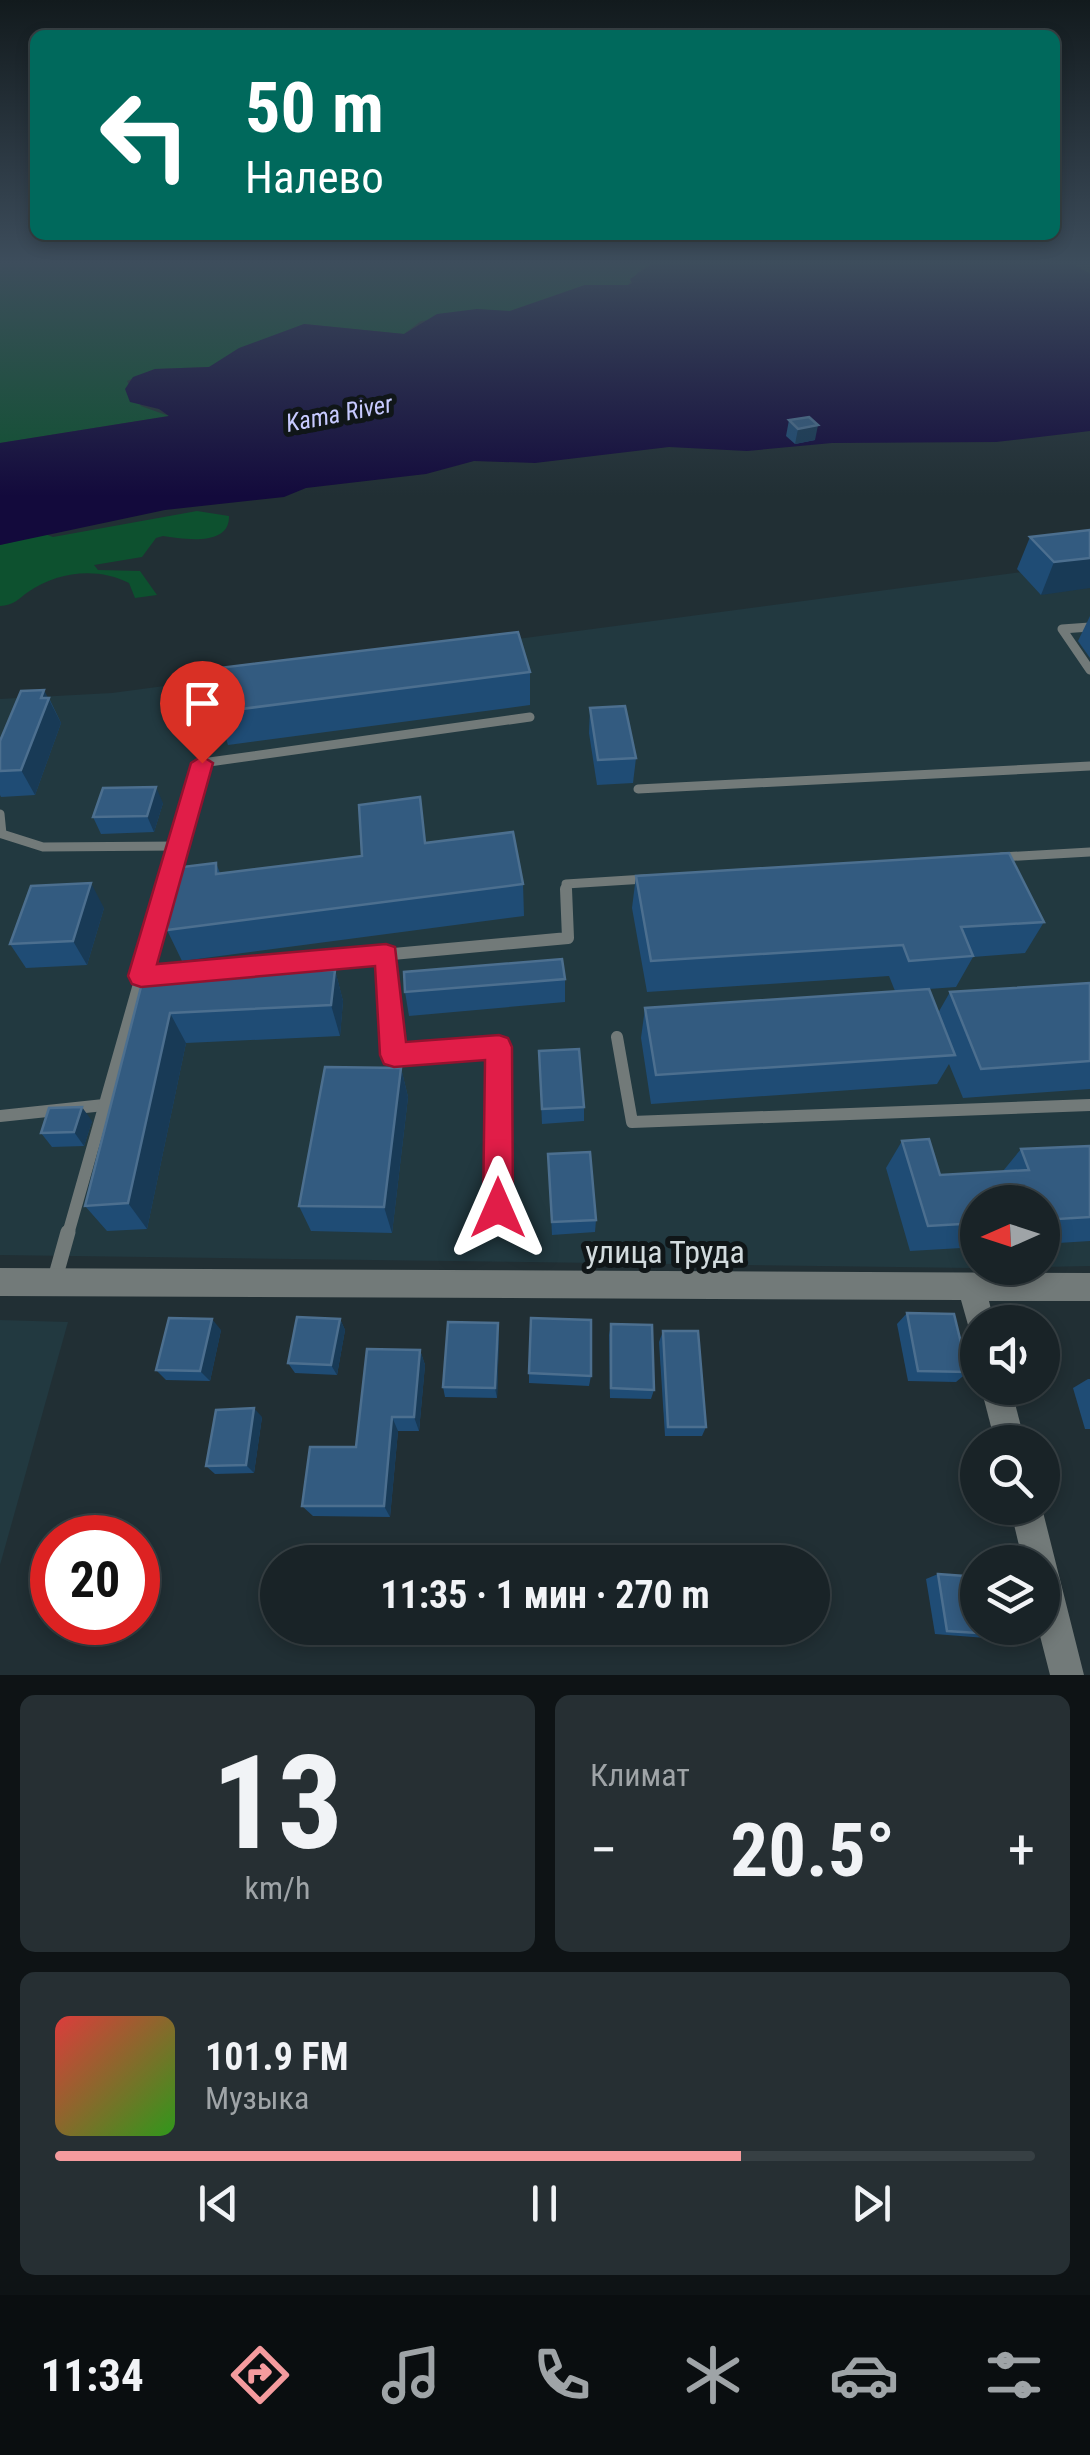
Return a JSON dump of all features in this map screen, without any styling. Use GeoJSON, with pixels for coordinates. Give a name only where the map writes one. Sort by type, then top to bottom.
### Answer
{"type":"FeatureCollection","features":[{"type":"Feature","properties":{"kind":"street","name":"улица Труда"},"geometry":{"type":"LineString","coordinates":[[0,1282],[972,1290],[1090,1287]]}},
{"type":"Feature","properties":{"kind":"street"},"geometry":{"type":"LineString","coordinates":[[972,1290],[976,1305]]}},
{"type":"Feature","properties":{"kind":"street"},"geometry":{"type":"LineString","coordinates":[[1059,1645],[1067,1675]]}},
{"type":"Feature","properties":{"kind":"lane"},"geometry":{"type":"LineString","coordinates":[[1090,627],[1062,629],[1090,670]]}},
{"type":"Feature","properties":{"kind":"lane"},"geometry":{"type":"LineString","coordinates":[[54,1282],[202,763],[530,717]]}},
{"type":"Feature","properties":{"kind":"lane"},"geometry":{"type":"LineString","coordinates":[[638,789],[1090,766]]}},
{"type":"Feature","properties":{"kind":"lane"},"geometry":{"type":"LineString","coordinates":[[0,814],[2,834],[43,847],[178,846]]}},
{"type":"Feature","properties":{"kind":"lane"},"geometry":{"type":"LineString","coordinates":[[993,858],[1090,852]]}},
{"type":"Feature","properties":{"kind":"lane"},"geometry":{"type":"LineString","coordinates":[[141,976],[568,938],[566,884],[663,878]]}},
{"type":"Feature","properties":{"kind":"lane"},"geometry":{"type":"LineString","coordinates":[[386,954],[394,1055],[499,1047],[498,1208]]}},
{"type":"Feature","properties":{"kind":"lane"},"geometry":{"type":"LineString","coordinates":[[617,1037],[632,1122],[1090,1105]]}},
{"type":"Feature","properties":{"kind":"lane"},"geometry":{"type":"LineString","coordinates":[[0,1116],[104,1104]]}},
{"type":"Feature","properties":{"kind":"shaded area"},"geometry":{"type":"Polygon","coordinates":[[[1090,563],[1090,1266],[1060,1267],[1060,1185],[960,1185],[960,1268],[0,1255],[0,699],[112,693],[1090,563]]]}},
{"type":"Feature","properties":{"kind":"shaded area"},"geometry":{"type":"Polygon","coordinates":[[[0,1320],[68,1322],[0,1565],[0,1320]]]}},
{"type":"Feature","properties":{"kind":"green space"},"geometry":{"type":"Polygon","coordinates":[[[0,339],[270,339],[209,367],[155,369],[127,381],[141,406],[169,416],[0,443],[0,339]]]}},
{"type":"Feature","properties":{"kind":"green space"},"geometry":{"type":"Polygon","coordinates":[[[197,511],[229,516],[227,526],[222,533],[204,539],[156,538],[142,557],[94,565],[98,570],[140,571],[157,595],[135,598],[129,583],[91,573],[52,579],[0,606],[0,545],[45,534],[53,537],[197,511]]]}},
{"type":"Feature","properties":{"kind":"water","name":"Kama River"},"geometry":{"type":"Polygon","coordinates":[[[263,339],[1090,339],[1090,431],[996,442],[832,443],[747,451],[669,447],[535,463],[474,461],[426,474],[306,488],[284,497],[165,510],[0,545],[0,443],[169,416],[159,409],[130,402],[125,389],[133,377],[155,369],[209,367],[239,348],[263,339]]]}},
{"type":"Feature","properties":{"kind":"building"},"geometry":{"type":"Polygon","coordinates":[[[809,417],[818,425],[798,429],[789,420],[809,417]]]}},
{"type":"Feature","properties":{"kind":"building"},"geometry":{"type":"Polygon","coordinates":[[[1090,530],[1090,558],[1054,562],[1030,537],[1090,530]]]}},
{"type":"Feature","properties":{"kind":"building"},"geometry":{"type":"Polygon","coordinates":[[[518,632],[530,672],[218,712],[219,668],[518,632]]]}},
{"type":"Feature","properties":{"kind":"building"},"geometry":{"type":"Polygon","coordinates":[[[44,690],[41,698],[49,698],[21,770],[0,771],[0,741],[21,691],[44,690]]]}},
{"type":"Feature","properties":{"kind":"building"},"geometry":{"type":"Polygon","coordinates":[[[625,706],[636,758],[598,760],[590,708],[625,706]]]}},
{"type":"Feature","properties":{"kind":"building"},"geometry":{"type":"Polygon","coordinates":[[[156,787],[147,816],[93,817],[103,788],[156,787]]]}},
{"type":"Feature","properties":{"kind":"building"},"geometry":{"type":"Polygon","coordinates":[[[420,797],[425,843],[513,832],[523,884],[167,930],[174,868],[216,863],[216,874],[362,856],[359,805],[420,797]]]}},
{"type":"Feature","properties":{"kind":"building"},"geometry":{"type":"Polygon","coordinates":[[[1009,853],[1044,922],[961,927],[973,956],[909,961],[903,945],[651,961],[636,876],[1009,853]]]}},
{"type":"Feature","properties":{"kind":"building"},"geometry":{"type":"Polygon","coordinates":[[[91,883],[73,941],[10,944],[31,886],[91,883]]]}},
{"type":"Feature","properties":{"kind":"building"},"geometry":{"type":"Polygon","coordinates":[[[562,959],[565,979],[405,992],[404,972],[562,959]]]}},
{"type":"Feature","properties":{"kind":"building"},"geometry":{"type":"Polygon","coordinates":[[[335,970],[331,1005],[170,1013],[128,1203],[85,1206],[143,979],[335,970]]]}},
{"type":"Feature","properties":{"kind":"building"},"geometry":{"type":"Polygon","coordinates":[[[1090,983],[1090,1061],[981,1069],[950,992],[1090,983]]]}},
{"type":"Feature","properties":{"kind":"building"},"geometry":{"type":"Polygon","coordinates":[[[929,989],[955,1055],[656,1075],[645,1008],[929,989]]]}},
{"type":"Feature","properties":{"kind":"building"},"geometry":{"type":"Polygon","coordinates":[[[579,1049],[584,1107],[542,1109],[539,1051],[579,1049]]]}},
{"type":"Feature","properties":{"kind":"building"},"geometry":{"type":"Polygon","coordinates":[[[325,1067],[401,1068],[384,1207],[299,1206],[325,1067]]]}},
{"type":"Feature","properties":{"kind":"building"},"geometry":{"type":"Polygon","coordinates":[[[82,1107],[74,1132],[41,1133],[49,1108],[82,1107]]]}},
{"type":"Feature","properties":{"kind":"building"},"geometry":{"type":"Polygon","coordinates":[[[929,1139],[940,1175],[1029,1170],[1021,1149],[1090,1146],[1090,1217],[1060,1219],[1060,1185],[960,1185],[960,1224],[928,1226],[902,1141],[929,1139]]]}},
{"type":"Feature","properties":{"kind":"building"},"geometry":{"type":"Polygon","coordinates":[[[590,1152],[596,1220],[552,1222],[548,1154],[590,1152]]]}},
{"type":"Feature","properties":{"kind":"building"},"geometry":{"type":"Polygon","coordinates":[[[907,1313],[954,1314],[960,1339],[960,1372],[918,1371],[907,1313]]]}},
{"type":"Feature","properties":{"kind":"building"},"geometry":{"type":"Polygon","coordinates":[[[297,1317],[340,1319],[331,1365],[288,1363],[297,1317]]]}},
{"type":"Feature","properties":{"kind":"building"},"geometry":{"type":"Polygon","coordinates":[[[169,1318],[212,1319],[200,1371],[156,1370],[169,1318]]]}},
{"type":"Feature","properties":{"kind":"building"},"geometry":{"type":"Polygon","coordinates":[[[531,1318],[591,1320],[591,1376],[529,1373],[531,1318]]]}},
{"type":"Feature","properties":{"kind":"building"},"geometry":{"type":"Polygon","coordinates":[[[448,1322],[498,1323],[495,1388],[443,1387],[448,1322]]]}},
{"type":"Feature","properties":{"kind":"building"},"geometry":{"type":"Polygon","coordinates":[[[611,1324],[652,1325],[654,1390],[611,1388],[611,1324]]]}},
{"type":"Feature","properties":{"kind":"building"},"geometry":{"type":"Polygon","coordinates":[[[663,1331],[698,1331],[706,1427],[668,1427],[663,1331]]]}},
{"type":"Feature","properties":{"kind":"building"},"geometry":{"type":"Polygon","coordinates":[[[367,1349],[420,1350],[414,1417],[392,1417],[384,1506],[302,1506],[310,1447],[356,1447],[367,1349]]]}},
{"type":"Feature","properties":{"kind":"building"},"geometry":{"type":"Polygon","coordinates":[[[254,1408],[246,1465],[206,1466],[216,1410],[254,1408]]]}},
{"type":"Feature","properties":{"kind":"building"},"geometry":{"type":"Polygon","coordinates":[[[938,1574],[960,1576],[960,1632],[947,1631],[938,1574]]]}},
{"type":"Feature","properties":{"kind":"route"},"geometry":{"type":"LineString","coordinates":[[202,763],[141,976],[386,954],[394,1055],[499,1047],[498,1208]]}}]}
